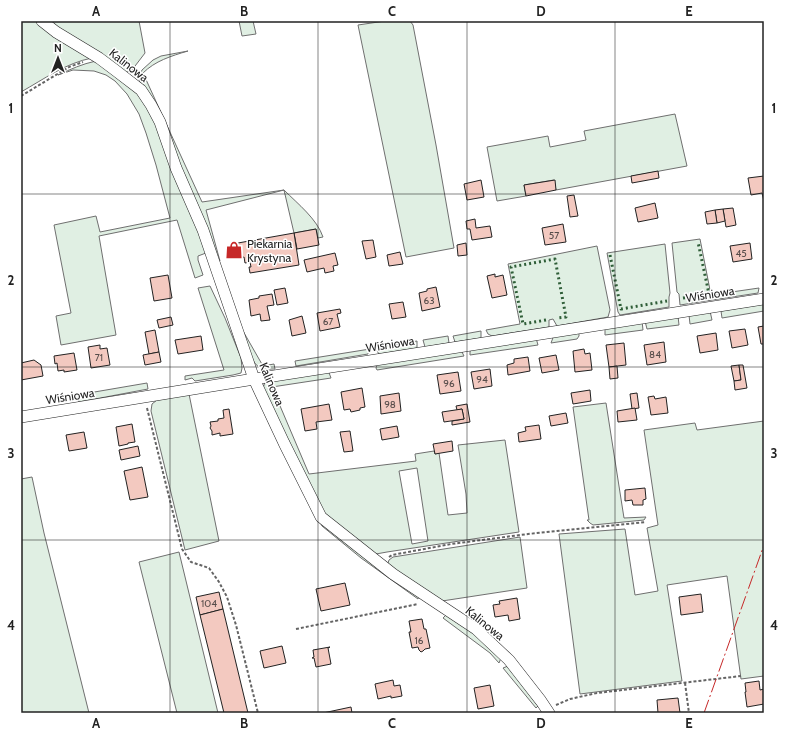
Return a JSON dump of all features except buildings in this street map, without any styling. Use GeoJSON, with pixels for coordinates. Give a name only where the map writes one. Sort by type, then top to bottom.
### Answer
{"type":"FeatureCollection","features":[{"type":"Feature","properties":{"kind":"street","name":"Kalinowa"},"geometry":{"type":"LineString","coordinates":[[42,21],[56,32],[99,58],[141,90],[151,105],[160,122],[176,168],[203,230],[254,379],[284,444],[321,517],[393,574],[476,629],[509,660],[548,711]]}},
{"type":"Feature","properties":{"kind":"street","name":"Wiśniowa"},"geometry":{"type":"LineString","coordinates":[[21,417],[764,299]]}},
{"type":"Feature","properties":{"kind":"path"},"geometry":{"type":"LineString","coordinates":[[21,96],[69,67],[99,58]]}},
{"type":"Feature","properties":{"kind":"path"},"geometry":{"type":"LineString","coordinates":[[145,397],[182,549],[191,562],[209,568],[227,597],[236,625],[258,713]]}},
{"type":"Feature","properties":{"kind":"path"},"geometry":{"type":"LineString","coordinates":[[379,563],[392,555],[452,544],[528,534],[646,522]]}},
{"type":"Feature","properties":{"kind":"path"},"geometry":{"type":"LineString","coordinates":[[296,629],[417,604],[430,598]]}},
{"type":"Feature","properties":{"kind":"path"},"geometry":{"type":"LineString","coordinates":[[548,711],[570,699],[597,693],[741,676]]}},
{"type":"Feature","properties":{"kind":"path"},"geometry":{"type":"LineString","coordinates":[[685,683],[689,713]]}},
{"type":"Feature","properties":{"kind":"green space"},"geometry":{"type":"Polygon","coordinates":[[[21,21],[35,21],[92,58],[82,60],[64,68],[21,92],[21,21]]]}},
{"type":"Feature","properties":{"kind":"green space"},"geometry":{"type":"Polygon","coordinates":[[[49,21],[139,21],[145,53],[132,70],[125,73],[49,21]]]}},
{"type":"Feature","properties":{"kind":"green space"},"geometry":{"type":"Polygon","coordinates":[[[239,21],[253,21],[256,34],[242,36],[239,21]]]}},
{"type":"Feature","properties":{"kind":"green space"},"geometry":{"type":"Polygon","coordinates":[[[385,21],[410,21],[413,25],[454,248],[406,257],[358,25],[385,21]]]}},
{"type":"Feature","properties":{"kind":"green space"},"geometry":{"type":"Polygon","coordinates":[[[188,51],[158,62],[143,73],[202,202],[284,190],[206,210],[220,261],[215,257],[140,84],[139,77],[142,70],[153,60],[161,56],[188,51]]]}},
{"type":"Feature","properties":{"kind":"green space"},"geometry":{"type":"Polygon","coordinates":[[[96,61],[132,87],[150,107],[199,229],[206,253],[198,256],[203,275],[195,278],[177,220],[99,236],[116,335],[61,345],[56,316],[71,313],[54,225],[96,216],[100,232],[170,218],[146,133],[139,114],[127,94],[115,81],[106,75],[94,71],[73,70],[58,75],[81,65],[96,61]]]}},
{"type":"Feature","properties":{"kind":"green space"},"geometry":{"type":"Polygon","coordinates":[[[675,114],[687,166],[556,190],[554,180],[524,185],[526,196],[497,201],[487,147],[548,136],[550,147],[586,140],[584,131],[675,114]]]}},
{"type":"Feature","properties":{"kind":"green space"},"geometry":{"type":"Polygon","coordinates":[[[284,190],[312,218],[323,237],[318,238],[316,229],[294,233],[284,190]]]}},
{"type":"Feature","properties":{"kind":"green space"},"geometry":{"type":"Polygon","coordinates":[[[700,239],[711,295],[759,288],[758,293],[680,305],[679,294],[677,292],[672,243],[700,239]]]}},
{"type":"Feature","properties":{"kind":"green space"},"geometry":{"type":"Polygon","coordinates":[[[665,244],[670,293],[669,307],[620,315],[618,312],[607,253],[665,244]]]}},
{"type":"Feature","properties":{"kind":"green space"},"geometry":{"type":"Polygon","coordinates":[[[597,246],[610,310],[608,317],[557,326],[553,319],[549,320],[549,327],[492,336],[488,334],[486,330],[520,324],[508,264],[597,246]]]}},
{"type":"Feature","properties":{"kind":"green space"},"geometry":{"type":"Polygon","coordinates":[[[210,286],[241,358],[241,373],[195,381],[192,378],[185,380],[185,376],[224,370],[198,288],[210,286]]]}},
{"type":"Feature","properties":{"kind":"green space"},"geometry":{"type":"Polygon","coordinates":[[[764,304],[764,311],[722,318],[721,311],[764,304]]]}},
{"type":"Feature","properties":{"kind":"green space"},"geometry":{"type":"Polygon","coordinates":[[[710,311],[712,320],[690,324],[689,315],[710,311]]]}},
{"type":"Feature","properties":{"kind":"green space"},"geometry":{"type":"Polygon","coordinates":[[[678,316],[679,325],[647,329],[645,321],[678,316]]]}},
{"type":"Feature","properties":{"kind":"green space"},"geometry":{"type":"Polygon","coordinates":[[[642,321],[643,330],[605,335],[605,328],[642,321]]]}},
{"type":"Feature","properties":{"kind":"green space"},"geometry":{"type":"Polygon","coordinates":[[[243,331],[263,366],[274,364],[275,369],[263,369],[253,361],[243,331]]]}},
{"type":"Feature","properties":{"kind":"green space"},"geometry":{"type":"Polygon","coordinates":[[[481,331],[481,338],[455,342],[453,336],[481,331]]]}},
{"type":"Feature","properties":{"kind":"green space"},"geometry":{"type":"Polygon","coordinates":[[[579,331],[579,336],[577,339],[551,343],[554,335],[579,331]]]}},
{"type":"Feature","properties":{"kind":"green space"},"geometry":{"type":"Polygon","coordinates":[[[448,336],[449,343],[425,347],[423,340],[448,336]]]}},
{"type":"Feature","properties":{"kind":"green space"},"geometry":{"type":"Polygon","coordinates":[[[536,338],[538,345],[470,355],[471,348],[536,338]]]}},
{"type":"Feature","properties":{"kind":"green space"},"geometry":{"type":"Polygon","coordinates":[[[417,341],[417,348],[379,354],[375,348],[417,341]]]}},
{"type":"Feature","properties":{"kind":"green space"},"geometry":{"type":"Polygon","coordinates":[[[370,349],[368,354],[296,366],[295,361],[370,349]]]}},
{"type":"Feature","properties":{"kind":"green space"},"geometry":{"type":"Polygon","coordinates":[[[461,350],[464,356],[377,370],[376,368],[377,364],[461,350]]]}},
{"type":"Feature","properties":{"kind":"green space"},"geometry":{"type":"Polygon","coordinates":[[[328,370],[331,378],[272,387],[309,474],[416,461],[415,454],[434,451],[435,454],[439,453],[448,515],[467,513],[466,494],[458,445],[505,440],[519,532],[376,554],[334,523],[321,509],[263,389],[265,381],[328,370]],[[417,468],[399,471],[412,544],[428,541],[417,468]]]}},
{"type":"Feature","properties":{"kind":"green space"},"geometry":{"type":"Polygon","coordinates":[[[147,383],[148,389],[79,402],[78,398],[72,399],[71,396],[147,383]]]}},
{"type":"Feature","properties":{"kind":"green space"},"geometry":{"type":"Polygon","coordinates":[[[189,394],[219,541],[185,550],[151,411],[152,404],[157,400],[189,394]]]}},
{"type":"Feature","properties":{"kind":"green space"},"geometry":{"type":"Polygon","coordinates":[[[606,403],[624,518],[646,517],[644,520],[593,525],[587,520],[589,520],[573,407],[606,403]]]}},
{"type":"Feature","properties":{"kind":"green space"},"geometry":{"type":"Polygon","coordinates":[[[764,421],[764,676],[741,679],[727,576],[667,585],[682,681],[580,694],[559,534],[625,529],[635,595],[658,591],[647,528],[658,525],[644,430],[695,423],[697,430],[764,421]]]}},
{"type":"Feature","properties":{"kind":"green space"},"geometry":{"type":"Polygon","coordinates":[[[32,477],[44,533],[89,713],[21,713],[21,479],[32,477]]]}},
{"type":"Feature","properties":{"kind":"green space"},"geometry":{"type":"Polygon","coordinates":[[[318,518],[419,596],[418,599],[361,558],[322,526],[318,518]]]}},
{"type":"Feature","properties":{"kind":"green space"},"geometry":{"type":"Polygon","coordinates":[[[520,537],[527,588],[442,601],[390,567],[388,563],[393,557],[520,537]]]}},
{"type":"Feature","properties":{"kind":"green space"},"geometry":{"type":"Polygon","coordinates":[[[179,552],[218,713],[177,713],[139,562],[179,552]]]}},
{"type":"Feature","properties":{"kind":"green space"},"geometry":{"type":"Polygon","coordinates":[[[448,613],[466,626],[501,658],[499,663],[490,653],[443,618],[448,613]]]}},
{"type":"Feature","properties":{"kind":"green space"},"geometry":{"type":"Polygon","coordinates":[[[508,666],[538,706],[536,708],[503,668],[508,666]]]}},
{"type":"Feature","properties":{"kind":"hedge"},"geometry":{"type":"LineString","coordinates":[[683,298],[709,294],[698,242]]}},
{"type":"Feature","properties":{"kind":"hedge"},"geometry":{"type":"LineString","coordinates":[[610,255],[621,309],[667,301]]}},
{"type":"Feature","properties":{"kind":"hedge"},"geometry":{"type":"LineString","coordinates":[[546,320],[523,324],[511,267],[555,259],[566,317],[557,318]]}},
{"type":"Feature","properties":{"kind":"power"},"geometry":{"type":"LineString","coordinates":[[704,713],[764,545]]}},
{"type":"Feature","properties":{"kind":"place","name":"Piekarnia Krystyna"},"geometry":{"type":"Point","coordinates":[234,250]}}]}
